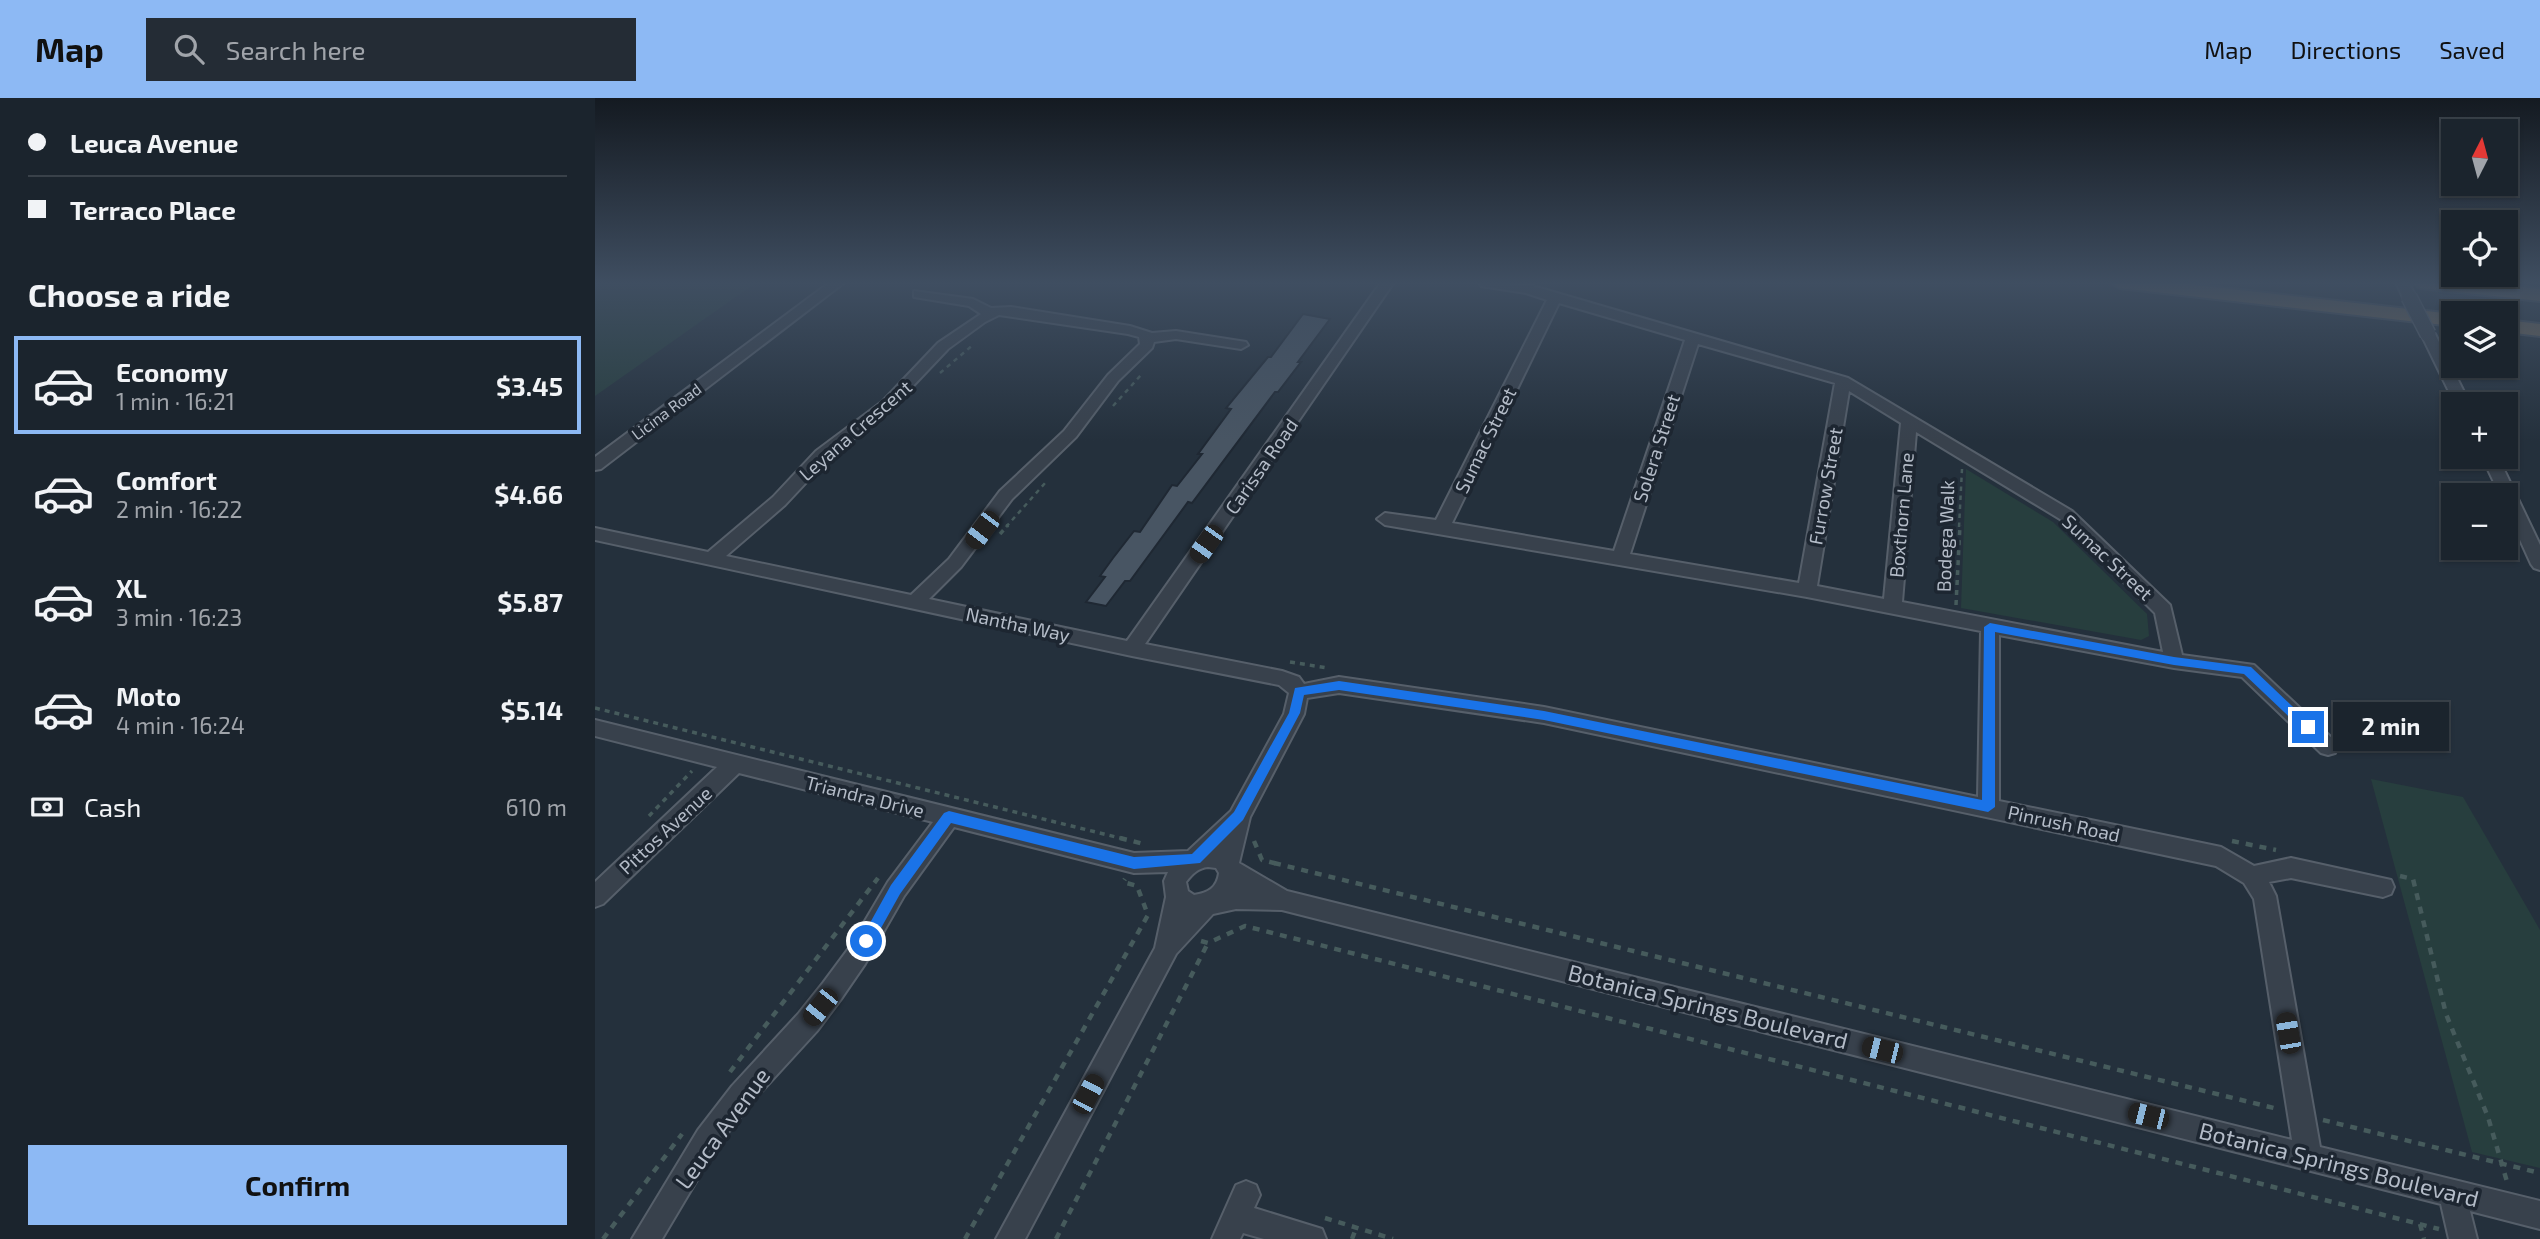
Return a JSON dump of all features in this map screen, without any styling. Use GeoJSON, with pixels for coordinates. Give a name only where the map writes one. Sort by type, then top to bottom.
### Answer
{"type":"FeatureCollection","features":[{"type":"Feature","properties":{"kind":"street","name":"Licina Road"},"geometry":{"type":"LineString","coordinates":[[595,465],[767,335]]}},
{"type":"Feature","properties":{"kind":"street","name":"Leyana Crescent"},"geometry":{"type":"LineString","coordinates":[[712,559],[779,501],[839,439],[904,390],[943,346],[959,335]]}},
{"type":"Feature","properties":{"kind":"street"},"geometry":{"type":"LineString","coordinates":[[1145,335],[1148,338],[1174,335]]}},
{"type":"Feature","properties":{"kind":"street"},"geometry":{"type":"LineString","coordinates":[[1178,335],[1241,345]]}},
{"type":"Feature","properties":{"kind":"street","name":"Carissa Road"},"geometry":{"type":"LineString","coordinates":[[1132,649],[1352,335]]}},
{"type":"Feature","properties":{"kind":"street","name":"Sumac Street"},"geometry":{"type":"LineString","coordinates":[[1441,527],[1536,335]]}},
{"type":"Feature","properties":{"kind":"street","name":"Sumac Street"},"geometry":{"type":"LineString","coordinates":[[1684,335],[1843,381],[2066,515],[2164,610],[2174,661]]}},
{"type":"Feature","properties":{"kind":"street"},"geometry":{"type":"LineString","coordinates":[[2429,335],[2457,392]]}},
{"type":"Feature","properties":{"kind":"street"},"geometry":{"type":"LineString","coordinates":[[915,602],[955,563],[1006,495],[1076,428],[1112,378],[1147,345],[1148,338]]}},
{"type":"Feature","properties":{"kind":"street","name":"Solera Street"},"geometry":{"type":"LineString","coordinates":[[1620,559],[1693,338]]}},
{"type":"Feature","properties":{"kind":"street","name":"Furrow Street"},"geometry":{"type":"LineString","coordinates":[[1807,591],[1843,381]]}},
{"type":"Feature","properties":{"kind":"street","name":"Boxthorn Lane"},"geometry":{"type":"LineString","coordinates":[[1892,608],[1909,422]]}},
{"type":"Feature","properties":{"kind":"street"},"geometry":{"type":"LineString","coordinates":[[2496,469],[2540,564]]}},
{"type":"Feature","properties":{"kind":"street"},"geometry":{"type":"LineString","coordinates":[[1384,519],[1807,591],[2174,661],[2247,670],[2328,747]]}},
{"type":"Feature","properties":{"kind":"street","name":"Nantha Way"},"geometry":{"type":"LineString","coordinates":[[595,534],[1132,649],[1282,678],[1292,682],[1299,692]]}},
{"type":"Feature","properties":{"kind":"street"},"geometry":{"type":"LineString","coordinates":[[1988,807],[1990,627]]}},
{"type":"Feature","properties":{"kind":"street","name":"Pinrush Road"},"geometry":{"type":"LineString","coordinates":[[1299,692],[1339,685],[1477,704],[2221,857],[2252,876]]}},
{"type":"Feature","properties":{"kind":"street"},"geometry":{"type":"LineString","coordinates":[[1166,950],[1179,872],[1238,816],[1294,713],[1299,692]]}},
{"type":"Feature","properties":{"kind":"street","name":"Triandra Drive"},"geometry":{"type":"LineString","coordinates":[[595,728],[735,763],[1140,854],[1194,860]]}},
{"type":"Feature","properties":{"kind":"street","name":"Pittos Avenue"},"geometry":{"type":"LineString","coordinates":[[595,897],[735,763]]}},
{"type":"Feature","properties":{"kind":"street","name":"Leuca Avenue"},"geometry":{"type":"LineString","coordinates":[[646,1239],[707,1139],[740,1095],[808,1022],[857,956],[940,807]]}},
{"type":"Feature","properties":{"kind":"street"},"geometry":{"type":"LineString","coordinates":[[1010,1239],[1166,950],[1209,904],[1228,888],[1238,816]]}},
{"type":"Feature","properties":{"kind":"street","name":"Triandra Drive"},"geometry":{"type":"LineString","coordinates":[[1140,854],[1175,893]]}},
{"type":"Feature","properties":{"kind":"street"},"geometry":{"type":"LineString","coordinates":[[1194,860],[1215,857],[1229,866]]}},
{"type":"Feature","properties":{"kind":"street","name":"Botanica Springs Boulevard"},"geometry":{"type":"LineString","coordinates":[[1229,866],[1282,900]]}},
{"type":"Feature","properties":{"kind":"street"},"geometry":{"type":"LineString","coordinates":[[2308,1156],[2265,897],[2252,876],[2291,867],[2383,887]]}},
{"type":"Feature","properties":{"kind":"street"},"geometry":{"type":"LineString","coordinates":[[1175,893],[1191,906],[1209,904]]}},
{"type":"Feature","properties":{"kind":"street","name":"Botanica Springs Boulevard"},"geometry":{"type":"LineString","coordinates":[[1209,904],[1236,899],[1282,900],[2540,1215]]}},
{"type":"Feature","properties":{"kind":"street"},"geometry":{"type":"LineString","coordinates":[[2452,1192],[2463,1237]]}},
{"type":"Feature","properties":{"kind":"street"},"geometry":{"type":"LineString","coordinates":[[1236,1217],[1312,1239]]}},
{"type":"Feature","properties":{"kind":"path","name":"Bodega Walk"},"geometry":{"type":"LineString","coordinates":[[1956,620],[1963,453]]}},
{"type":"Feature","properties":{"kind":"path"},"geometry":{"type":"LineString","coordinates":[[595,708],[722,739],[940,807],[1142,841],[1140,854]]}},
{"type":"Feature","properties":{"kind":"path"},"geometry":{"type":"LineString","coordinates":[[641,824],[722,739]]}},
{"type":"Feature","properties":{"kind":"path"},"geometry":{"type":"LineString","coordinates":[[1274,863],[2540,1173]]}},
{"type":"Feature","properties":{"kind":"path"},"geometry":{"type":"LineString","coordinates":[[728,1074],[878,877]]}},
{"type":"Feature","properties":{"kind":"path"},"geometry":{"type":"LineString","coordinates":[[1245,926],[2463,1237]]}},
{"type":"Feature","properties":{"kind":"path"},"geometry":{"type":"LineString","coordinates":[[965,1239],[1141,928]]}},
{"type":"Feature","properties":{"kind":"path"},"geometry":{"type":"LineString","coordinates":[[1056,1239],[1208,943]]}},
{"type":"Feature","properties":{"kind":"path"},"geometry":{"type":"LineString","coordinates":[[603,1239],[686,1129]]}},
{"type":"Feature","properties":{"kind":"path"},"geometry":{"type":"LineString","coordinates":[[2420,1224],[2424,1239]]}},
{"type":"Feature","properties":{"kind":"path"},"geometry":{"type":"LineString","coordinates":[[1352,1239],[1356,1228]]}},
{"type":"Feature","properties":{"kind":"green space"},"geometry":{"type":"Polygon","coordinates":[[[595,335],[681,335],[595,396],[595,335]]]}},
{"type":"Feature","properties":{"kind":"green space"},"geometry":{"type":"Polygon","coordinates":[[[1966,469],[2053,522],[2147,614],[2149,636],[2141,640],[1961,608],[1966,469]]]}},
{"type":"Feature","properties":{"kind":"green space"},"geometry":{"type":"Polygon","coordinates":[[[2371,779],[2463,797],[2540,930],[2540,1168],[2472,1152],[2371,779]]]}},
{"type":"Feature","properties":{"kind":"building"},"geometry":{"type":"Polygon","coordinates":[[[1287,335],[1318,335],[1298,362],[1301,362],[1278,392],[1275,392],[1192,503],[1188,502],[1130,581],[1125,581],[1106,606],[1086,602],[1105,577],[1100,576],[1134,531],[1140,532],[1172,485],[1177,486],[1202,454],[1198,454],[1231,409],[1226,408],[1268,357],[1271,357],[1287,335]]]}},
{"type":"Feature","properties":{"kind":"route"},"geometry":{"type":"LineString","coordinates":[[866,941],[896,889],[949,817],[1134,863],[1193,861],[1238,816],[1294,713],[1299,692],[1318,688],[1339,685],[1544,715],[1988,807],[1987,702],[1990,627],[2174,661],[2247,670],[2308,727]]}}]}
